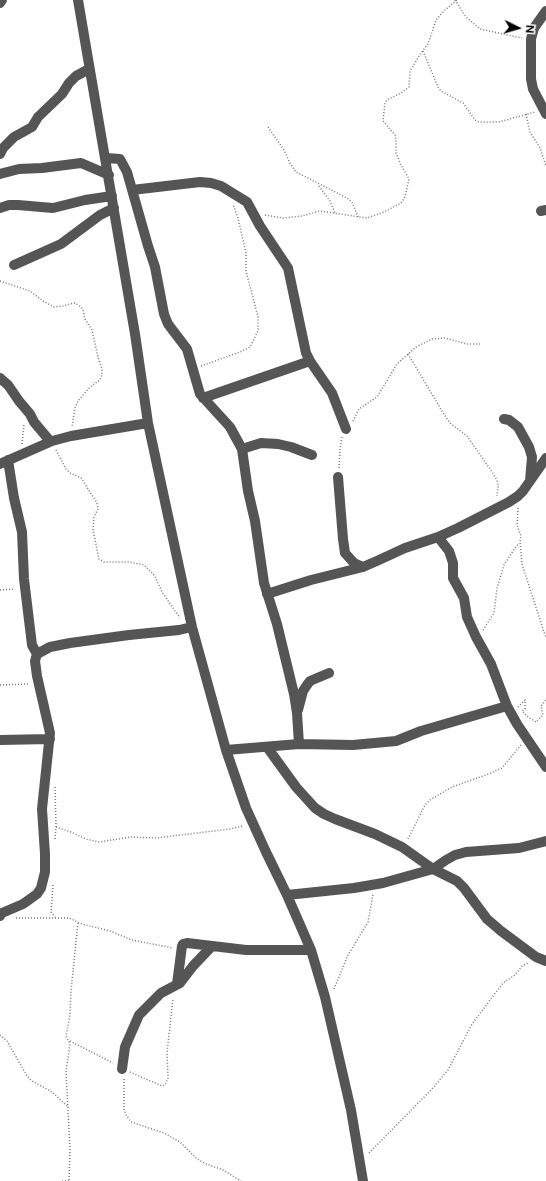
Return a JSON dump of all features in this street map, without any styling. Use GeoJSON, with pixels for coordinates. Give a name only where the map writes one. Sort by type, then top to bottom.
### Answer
{"type":"FeatureCollection","features":[{"type":"Feature","properties":{"kind":"street"},"geometry":{"type":"LineString","coordinates":[[78,0],[136,334],[148,424],[189,628],[226,750],[252,824],[287,895],[311,950],[325,998],[351,1110],[363,1181]]}},
{"type":"Feature","properties":{"kind":"street"},"geometry":{"type":"LineString","coordinates":[[545,113],[533,89],[531,79],[532,39],[534,28],[546,11]]}},
{"type":"Feature","properties":{"kind":"street"},"geometry":{"type":"LineString","coordinates":[[0,154],[3,148],[14,137],[32,127],[38,117],[62,94],[69,83],[76,76],[90,69]]}},
{"type":"Feature","properties":{"kind":"street"},"geometry":{"type":"LineString","coordinates":[[106,158],[116,158],[121,160],[127,172],[155,267],[164,314],[168,324],[187,349],[199,391],[203,398],[230,427],[242,449],[264,583],[287,664],[297,713],[299,744]]}},
{"type":"Feature","properties":{"kind":"street"},"geometry":{"type":"LineString","coordinates":[[0,174],[19,169],[42,168],[81,163],[109,175]]}},
{"type":"Feature","properties":{"kind":"street"},"geometry":{"type":"LineString","coordinates":[[132,190],[200,182],[211,183],[221,186],[247,202],[260,226],[288,268],[304,345],[310,361],[332,394],[346,429]]}},
{"type":"Feature","properties":{"kind":"street"},"geometry":{"type":"LineString","coordinates":[[0,208],[18,205],[53,208],[85,200],[112,196]]}},
{"type":"Feature","properties":{"kind":"street"},"geometry":{"type":"LineString","coordinates":[[14,266],[61,244],[100,215],[114,208]]}},
{"type":"Feature","properties":{"kind":"street"},"geometry":{"type":"LineString","coordinates":[[203,398],[310,361]]}},
{"type":"Feature","properties":{"kind":"street"},"geometry":{"type":"LineString","coordinates":[[0,378],[8,385],[51,441]]}},
{"type":"Feature","properties":{"kind":"street"},"geometry":{"type":"LineString","coordinates":[[504,419],[509,420],[518,427],[529,447],[532,457],[530,481]]}},
{"type":"Feature","properties":{"kind":"street"},"geometry":{"type":"LineString","coordinates":[[0,916],[2,913],[23,904],[37,894],[41,888],[45,872],[42,809],[50,739],[47,718],[38,683],[35,661],[37,654],[32,645],[25,588],[22,532],[4,462],[51,441],[71,436],[148,424]]}},
{"type":"Feature","properties":{"kind":"street"},"geometry":{"type":"LineString","coordinates":[[242,449],[261,443],[278,444],[312,455]]}},
{"type":"Feature","properties":{"kind":"street"},"geometry":{"type":"LineString","coordinates":[[267,594],[311,580],[362,567],[405,548],[438,536],[501,506],[518,496],[546,458]]}},
{"type":"Feature","properties":{"kind":"street"},"geometry":{"type":"LineString","coordinates":[[338,477],[343,539],[346,552],[354,563],[362,567]]}},
{"type":"Feature","properties":{"kind":"street"},"geometry":{"type":"LineString","coordinates":[[438,536],[450,551],[453,563],[453,578],[464,598],[467,617],[491,664],[509,710],[546,767]]}},
{"type":"Feature","properties":{"kind":"street"},"geometry":{"type":"LineString","coordinates":[[37,654],[50,647],[70,643],[129,634],[189,628]]}},
{"type":"Feature","properties":{"kind":"street"},"geometry":{"type":"LineString","coordinates":[[297,713],[303,691],[310,681],[329,673]]}},
{"type":"Feature","properties":{"kind":"street"},"geometry":{"type":"LineString","coordinates":[[226,750],[299,744],[353,745],[396,741],[421,731],[509,710]]}},
{"type":"Feature","properties":{"kind":"street"},"geometry":{"type":"LineString","coordinates":[[0,740],[50,739]]}},
{"type":"Feature","properties":{"kind":"street"},"geometry":{"type":"LineString","coordinates":[[267,747],[296,787],[315,808],[335,819],[375,834],[402,847],[433,869],[457,881],[487,919],[536,957],[546,961]]}},
{"type":"Feature","properties":{"kind":"street"},"geometry":{"type":"LineString","coordinates":[[287,895],[375,885],[433,869],[455,855],[466,852],[519,848],[546,841]]}},
{"type":"Feature","properties":{"kind":"street"},"geometry":{"type":"LineString","coordinates":[[176,985],[183,944],[187,943],[246,950],[311,950]]}},
{"type":"Feature","properties":{"kind":"street"},"geometry":{"type":"LineString","coordinates":[[122,1069],[125,1047],[139,1015],[161,993],[180,983],[193,966],[212,946]]}},
{"type":"Feature","properties":{"kind":"path"},"geometry":{"type":"LineString","coordinates":[[251,210],[267,216],[283,218],[302,216],[320,211],[367,218],[384,212],[401,203],[405,197],[409,179],[396,153],[396,140],[394,135],[383,121],[384,108],[387,100],[409,87],[410,71],[428,44],[436,20],[456,0],[466,17],[480,29],[532,39]]}},
{"type":"Feature","properties":{"kind":"path"},"geometry":{"type":"LineString","coordinates":[[423,51],[438,88],[463,103],[478,122],[499,122],[526,114],[545,113]]}},
{"type":"Feature","properties":{"kind":"path"},"geometry":{"type":"LineString","coordinates":[[526,114],[530,132],[540,148],[546,166]]}},
{"type":"Feature","properties":{"kind":"path"},"geometry":{"type":"LineString","coordinates":[[268,127],[284,150],[296,172],[347,198],[352,202],[358,217]]}},
{"type":"Feature","properties":{"kind":"path"},"geometry":{"type":"LineString","coordinates":[[318,184],[330,201],[335,213]]}},
{"type":"Feature","properties":{"kind":"path"},"geometry":{"type":"LineString","coordinates":[[193,368],[240,352],[250,347],[258,330],[258,317],[246,271],[246,253],[238,218],[233,204]]}},
{"type":"Feature","properties":{"kind":"path"},"geometry":{"type":"LineString","coordinates":[[0,281],[30,291],[54,307],[75,303],[83,310],[85,319],[90,326],[95,339],[102,375],[100,380],[90,387],[78,401],[75,408],[71,436]]}},
{"type":"Feature","properties":{"kind":"path"},"geometry":{"type":"LineString","coordinates":[[338,477],[343,434],[351,424],[359,409],[377,397],[394,368],[408,354],[416,347],[432,339],[445,338],[467,344],[480,344]]}},
{"type":"Feature","properties":{"kind":"path"},"geometry":{"type":"LineString","coordinates":[[408,354],[442,411],[450,422],[468,436],[497,480],[497,500],[501,506]]}},
{"type":"Feature","properties":{"kind":"path"},"geometry":{"type":"LineString","coordinates":[[23,453],[22,445],[26,410]]}},
{"type":"Feature","properties":{"kind":"path"},"geometry":{"type":"LineString","coordinates":[[51,441],[66,470],[81,478],[97,504],[98,509],[94,517],[93,530],[99,559],[104,562],[129,562],[144,565],[155,576],[162,592],[179,617],[189,628]]}},
{"type":"Feature","properties":{"kind":"path"},"geometry":{"type":"LineString","coordinates":[[518,496],[517,525],[521,536],[520,542],[522,564],[546,638]]}},
{"type":"Feature","properties":{"kind":"path"},"geometry":{"type":"LineString","coordinates":[[476,637],[483,631],[494,613],[497,588],[501,575],[509,556],[520,542]]}},
{"type":"Feature","properties":{"kind":"path"},"geometry":{"type":"LineString","coordinates":[[0,590],[25,588]]}},
{"type":"Feature","properties":{"kind":"path"},"geometry":{"type":"LineString","coordinates":[[0,685],[38,683]]}},
{"type":"Feature","properties":{"kind":"path"},"geometry":{"type":"LineString","coordinates":[[509,710],[525,700],[526,709],[522,711],[536,722],[543,715],[541,706],[546,700]]}},
{"type":"Feature","properties":{"kind":"path"},"geometry":{"type":"LineString","coordinates":[[402,847],[413,831],[424,805],[452,787],[480,778],[502,768],[518,748],[528,739]]}},
{"type":"Feature","properties":{"kind":"path"},"geometry":{"type":"LineString","coordinates":[[54,841],[56,827],[55,785]]}},
{"type":"Feature","properties":{"kind":"path"},"geometry":{"type":"LineString","coordinates":[[56,827],[86,839],[99,842],[132,837],[156,838],[230,829],[252,824]]}},
{"type":"Feature","properties":{"kind":"path"},"geometry":{"type":"LineString","coordinates":[[53,883],[51,912],[55,917]]}},
{"type":"Feature","properties":{"kind":"path"},"geometry":{"type":"LineString","coordinates":[[325,998],[332,992],[348,955],[368,922],[375,885]]}},
{"type":"Feature","properties":{"kind":"path"},"geometry":{"type":"LineString","coordinates":[[11,917],[69,918],[110,931],[132,940],[156,946],[181,949]]}},
{"type":"Feature","properties":{"kind":"path"},"geometry":{"type":"LineString","coordinates":[[62,1181],[70,1181],[66,1072],[70,1052],[69,1041],[66,1036],[72,1000],[71,991],[78,922]]}},
{"type":"Feature","properties":{"kind":"path"},"geometry":{"type":"LineString","coordinates":[[360,1162],[432,1089],[448,1070],[472,1024],[503,983],[515,975],[522,966],[536,957]]}},
{"type":"Feature","properties":{"kind":"path"},"geometry":{"type":"LineString","coordinates":[[69,1041],[122,1069],[162,1086],[165,1085],[168,1078],[168,1053],[176,985]]}},
{"type":"Feature","properties":{"kind":"path"},"geometry":{"type":"LineString","coordinates":[[0,1035],[7,1041],[27,1076],[32,1081],[52,1092],[67,1107]]}},
{"type":"Feature","properties":{"kind":"path"},"geometry":{"type":"LineString","coordinates":[[122,1069],[124,1110],[131,1122],[164,1133],[180,1142],[197,1159],[222,1170],[241,1181]]}}]}
